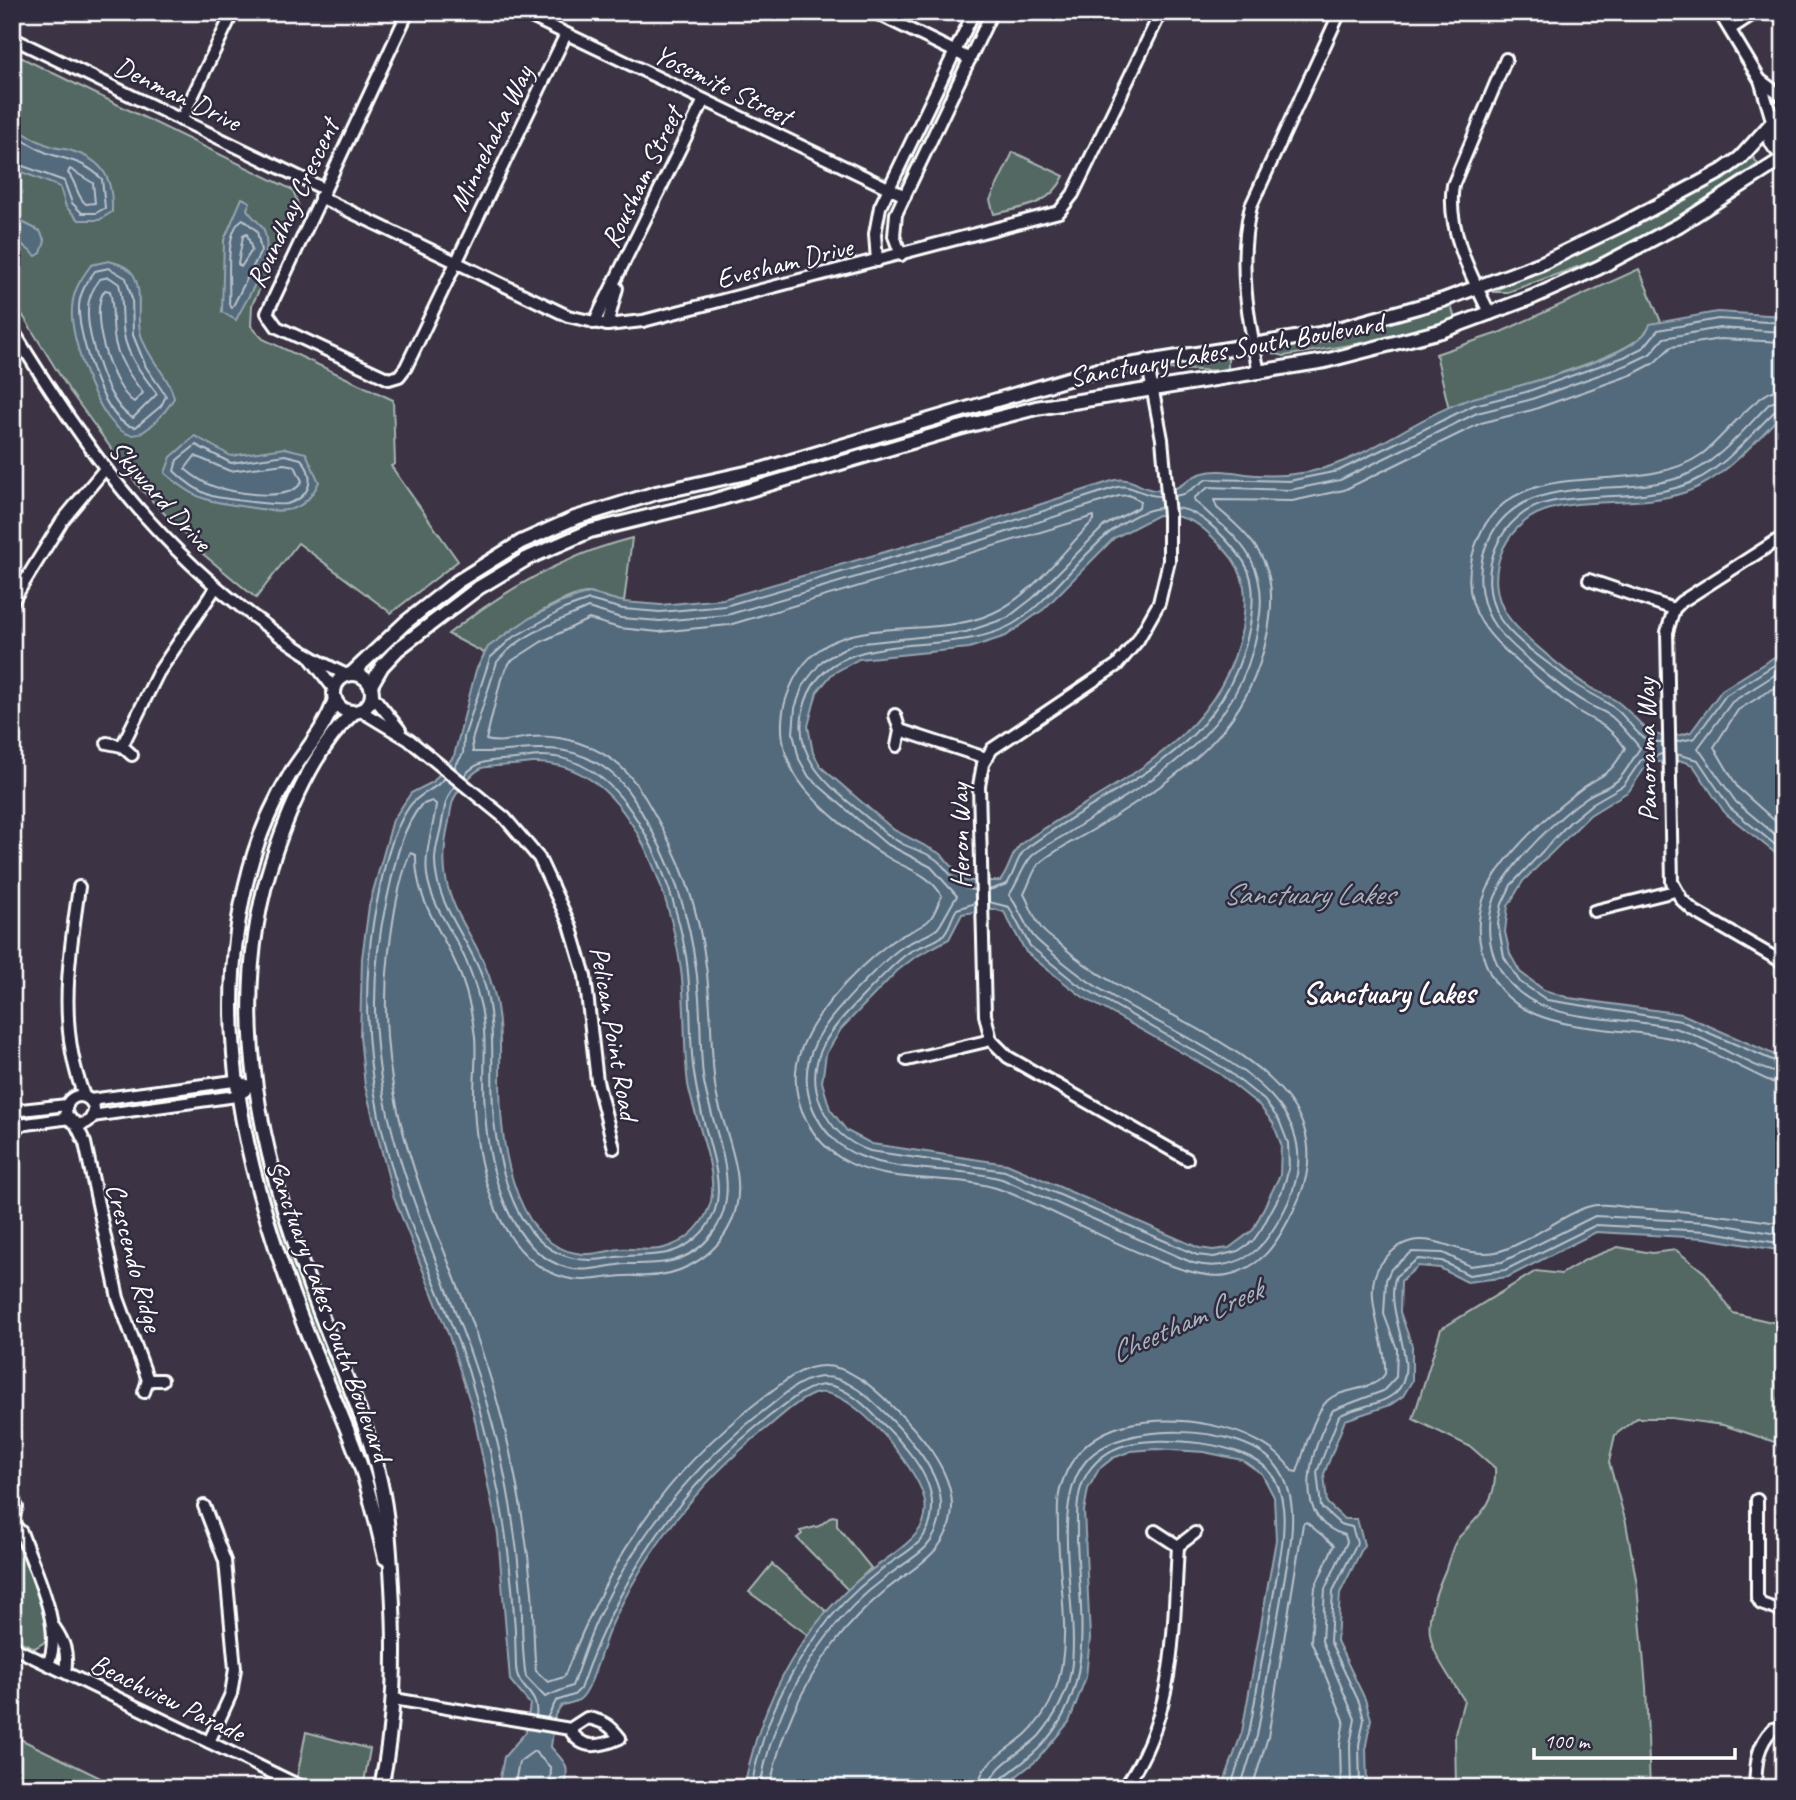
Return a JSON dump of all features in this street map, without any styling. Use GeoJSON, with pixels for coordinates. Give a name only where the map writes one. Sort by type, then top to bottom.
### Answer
{"type":"FeatureCollection","features":[{"type":"Feature","properties":{"kind":"street"},"geometry":{"type":"LineString","coordinates":[[181,120],[233,12]]}},
{"type":"Feature","properties":{"kind":"street","name":"Roundhay Crescent"},"geometry":{"type":"LineString","coordinates":[[408,12],[267,308],[270,321],[289,333],[377,375],[395,378],[406,368],[456,263]]}},
{"type":"Feature","properties":{"kind":"street","name":"Yosemite Street"},"geometry":{"type":"LineString","coordinates":[[521,12],[905,196]]}},
{"type":"Feature","properties":{"kind":"street"},"geometry":{"type":"LineString","coordinates":[[874,12],[970,59]]}},
{"type":"Feature","properties":{"kind":"street"},"geometry":{"type":"LineString","coordinates":[[877,261],[876,219],[974,12]]}},
{"type":"Feature","properties":{"kind":"street"},"geometry":{"type":"LineString","coordinates":[[901,255],[893,228],[905,196],[992,12]]}},
{"type":"Feature","properties":{"kind":"street","name":"Evesham Drive"},"geometry":{"type":"LineString","coordinates":[[322,193],[456,263],[568,316],[607,325],[643,321],[1049,217],[1064,208],[1161,12]]}},
{"type":"Feature","properties":{"kind":"street"},"geometry":{"type":"LineString","coordinates":[[1259,373],[1243,259],[1251,206],[1340,12]]}},
{"type":"Feature","properties":{"kind":"street"},"geometry":{"type":"LineString","coordinates":[[1719,12],[1760,80],[1771,123],[1770,141],[1784,157]]}},
{"type":"Feature","properties":{"kind":"street"},"geometry":{"type":"LineString","coordinates":[[1730,29],[1756,12]]}},
{"type":"Feature","properties":{"kind":"street","name":"Minnehaha Way"},"geometry":{"type":"LineString","coordinates":[[456,263],[566,34]]}},
{"type":"Feature","properties":{"kind":"street","name":"Denman Drive"},"geometry":{"type":"LineString","coordinates":[[12,38],[181,120],[322,193]]}},
{"type":"Feature","properties":{"kind":"street"},"geometry":{"type":"LineString","coordinates":[[1490,314],[1453,220],[1450,203],[1453,185],[1506,59]]}},
{"type":"Feature","properties":{"kind":"street"},"geometry":{"type":"LineString","coordinates":[[1760,80],[1784,98]]}},
{"type":"Feature","properties":{"kind":"street","name":"Rousham Street"},"geometry":{"type":"LineString","coordinates":[[594,323],[704,100]]}},
{"type":"Feature","properties":{"kind":"street","name":"Sanctuary Lakes South Boulevard"},"geometry":{"type":"LineString","coordinates":[[392,1582],[359,1461],[304,1326],[267,1218],[234,1081],[231,990],[235,940],[250,869],[275,803],[290,774],[325,724],[335,694],[349,675],[426,606],[500,554],[575,518],[684,486],[764,469],[1098,369],[1254,346],[1367,323],[1478,289],[1575,248],[1722,171],[1740,158],[1784,110]]}},
{"type":"Feature","properties":{"kind":"street","name":"Sanctuary Lakes South Boulevard"},"geometry":{"type":"LineString","coordinates":[[381,1788],[394,1699],[392,1582],[387,1516],[372,1450],[293,1239],[266,1145],[253,1087],[249,991],[262,893],[297,800],[337,729],[369,704],[382,666],[398,649],[504,571],[590,531],[688,507],[992,419],[1153,388],[1259,373],[1363,353],[1490,314],[1560,286],[1652,240],[1784,157]]}},
{"type":"Feature","properties":{"kind":"street","name":"Rousham Street"},"geometry":{"type":"LineString","coordinates":[[607,325],[620,275]]}},
{"type":"Feature","properties":{"kind":"street","name":"Skyward Drive"},"geometry":{"type":"LineString","coordinates":[[12,330],[72,426],[104,470],[152,526],[216,587],[312,659],[349,675]]}},
{"type":"Feature","properties":{"kind":"street","name":"Heron Way"},"geometry":{"type":"LineString","coordinates":[[991,1040],[985,1015],[980,778],[986,758],[1001,743],[1107,674],[1138,640],[1153,616],[1164,589],[1169,561],[1169,515],[1147,360]]}},
{"type":"Feature","properties":{"kind":"street"},"geometry":{"type":"LineString","coordinates":[[12,601],[62,521],[104,470]]}},
{"type":"Feature","properties":{"kind":"street"},"geometry":{"type":"LineString","coordinates":[[684,486],[688,507]]}},
{"type":"Feature","properties":{"kind":"street"},"geometry":{"type":"LineString","coordinates":[[1589,580],[1674,609],[1690,595],[1784,536]]}},
{"type":"Feature","properties":{"kind":"street"},"geometry":{"type":"LineString","coordinates":[[122,746],[158,673],[216,587]]}},
{"type":"Feature","properties":{"kind":"street","name":"Panorama Way"},"geometry":{"type":"LineString","coordinates":[[1674,609],[1667,632],[1670,873],[1675,891]]}},
{"type":"Feature","properties":{"kind":"street","name":"Skyward Drive"},"geometry":{"type":"LineString","coordinates":[[312,659],[335,694]]}},
{"type":"Feature","properties":{"kind":"street"},"geometry":{"type":"LineString","coordinates":[[349,675],[363,677],[372,690]]}},
{"type":"Feature","properties":{"kind":"street","name":"Pelican Point Road"},"geometry":{"type":"LineString","coordinates":[[372,690],[409,740]]}},
{"type":"Feature","properties":{"kind":"street"},"geometry":{"type":"LineString","coordinates":[[335,694],[341,709],[357,712]]}},
{"type":"Feature","properties":{"kind":"street","name":"Pelican Point Road"},"geometry":{"type":"LineString","coordinates":[[357,712],[409,740],[523,837],[539,858],[560,901],[584,976],[591,1007],[597,1081],[614,1148]]}},
{"type":"Feature","properties":{"kind":"street"},"geometry":{"type":"LineString","coordinates":[[895,715],[900,730],[897,746]]}},
{"type":"Feature","properties":{"kind":"street"},"geometry":{"type":"LineString","coordinates":[[900,730],[986,758]]}},
{"type":"Feature","properties":{"kind":"street"},"geometry":{"type":"LineString","coordinates":[[107,743],[122,746],[132,755]]}},
{"type":"Feature","properties":{"kind":"street"},"geometry":{"type":"LineString","coordinates":[[78,1100],[65,984],[79,887]]}},
{"type":"Feature","properties":{"kind":"street"},"geometry":{"type":"LineString","coordinates":[[1594,911],[1675,891],[1694,911],[1784,963]]}},
{"type":"Feature","properties":{"kind":"street"},"geometry":{"type":"LineString","coordinates":[[906,1060],[991,1040],[1007,1057],[1188,1159]]}},
{"type":"Feature","properties":{"kind":"street"},"geometry":{"type":"LineString","coordinates":[[12,1111],[234,1081],[253,1087]]}},
{"type":"Feature","properties":{"kind":"street"},"geometry":{"type":"LineString","coordinates":[[12,1126],[90,1118],[236,1096],[253,1087]]}},
{"type":"Feature","properties":{"kind":"street","name":"Crescendo Ridge"},"geometry":{"type":"LineString","coordinates":[[85,1143],[94,1108],[78,1100],[72,1120],[85,1143],[118,1298],[146,1386],[162,1380]]}},
{"type":"Feature","properties":{"kind":"street"},"geometry":{"type":"LineString","coordinates":[[1757,1500],[1758,1597],[1761,1604],[1784,1612]]}},
{"type":"Feature","properties":{"kind":"street"},"geometry":{"type":"LineString","coordinates":[[204,1506],[225,1561],[235,1659],[231,1694],[209,1742]]}},
{"type":"Feature","properties":{"kind":"street"},"geometry":{"type":"LineString","coordinates":[[17,1507],[12,1522],[21,1532],[54,1627],[63,1640],[67,1653],[65,1672]]}},
{"type":"Feature","properties":{"kind":"street"},"geometry":{"type":"LineString","coordinates":[[1155,1531],[1178,1546]]}},
{"type":"Feature","properties":{"kind":"street"},"geometry":{"type":"LineString","coordinates":[[1124,1788],[1152,1741],[1163,1707],[1170,1673],[1178,1546],[1195,1532]]}},
{"type":"Feature","properties":{"kind":"street"},"geometry":{"type":"LineString","coordinates":[[48,1664],[55,1647],[54,1627]]}},
{"type":"Feature","properties":{"kind":"street","name":"Beachview Parade"},"geometry":{"type":"LineString","coordinates":[[12,1647],[304,1788]]}},
{"type":"Feature","properties":{"kind":"street"},"geometry":{"type":"LineString","coordinates":[[394,1699],[570,1729]]}},
{"type":"Feature","properties":{"kind":"street"},"geometry":{"type":"LineString","coordinates":[[1755,1788],[1757,1757],[1761,1745],[1773,1729],[1784,1728]]}},
{"type":"Feature","properties":{"kind":"green space"},"geometry":{"type":"Polygon","coordinates":[[[12,53],[293,190],[299,207],[252,305],[251,326],[263,339],[393,400],[395,464],[391,466],[458,561],[391,613],[298,543],[256,598],[203,554],[139,487],[69,390],[12,298],[12,53]]]}},
{"type":"Feature","properties":{"kind":"green space"},"geometry":{"type":"Polygon","coordinates":[[[954,68],[948,92],[934,125],[902,176],[954,68]]]}},
{"type":"Feature","properties":{"kind":"green space"},"geometry":{"type":"Polygon","coordinates":[[[1013,152],[1064,176],[1051,194],[1035,204],[994,214],[990,200],[1013,152]]]}},
{"type":"Feature","properties":{"kind":"green space"},"geometry":{"type":"Polygon","coordinates":[[[1753,157],[1758,164],[1690,210],[1605,257],[1508,292],[1492,292],[1607,239],[1727,176],[1753,157]]]}},
{"type":"Feature","properties":{"kind":"green space"},"geometry":{"type":"Polygon","coordinates":[[[1639,269],[1661,322],[1651,324],[1641,337],[1621,350],[1593,362],[1449,409],[1436,354],[1501,332],[1639,269]]]}},
{"type":"Feature","properties":{"kind":"green space"},"geometry":{"type":"Polygon","coordinates":[[[1451,305],[1455,319],[1385,339],[1284,356],[1269,352],[1377,327],[1451,305]]]}},
{"type":"Feature","properties":{"kind":"green space"},"geometry":{"type":"Polygon","coordinates":[[[1228,356],[1228,371],[1165,369],[1177,362],[1228,356]]]}},
{"type":"Feature","properties":{"kind":"green space"},"geometry":{"type":"Polygon","coordinates":[[[632,538],[624,602],[592,593],[563,600],[532,617],[484,653],[448,634],[490,603],[535,576],[582,554],[632,538]]]}},
{"type":"Feature","properties":{"kind":"green space"},"geometry":{"type":"Polygon","coordinates":[[[255,1116],[366,1445],[382,1518],[285,1262],[244,1118],[255,1116]]]}},
{"type":"Feature","properties":{"kind":"green space"},"geometry":{"type":"Polygon","coordinates":[[[1618,1247],[1652,1253],[1676,1250],[1705,1273],[1733,1313],[1776,1323],[1784,1330],[1784,1445],[1723,1425],[1671,1418],[1637,1418],[1615,1435],[1609,1462],[1626,1523],[1637,1585],[1646,1687],[1650,1788],[1456,1788],[1455,1734],[1464,1700],[1435,1652],[1429,1625],[1436,1593],[1454,1544],[1486,1507],[1493,1490],[1495,1468],[1471,1447],[1413,1419],[1441,1329],[1536,1271],[1561,1274],[1587,1259],[1618,1247]]]}},
{"type":"Feature","properties":{"kind":"green space"},"geometry":{"type":"Polygon","coordinates":[[[832,1516],[837,1517],[837,1526],[871,1568],[848,1590],[797,1538],[802,1534],[800,1531],[819,1526],[832,1516]]]}},
{"type":"Feature","properties":{"kind":"green space"},"geometry":{"type":"Polygon","coordinates":[[[12,1524],[21,1532],[49,1634],[46,1641],[35,1648],[12,1638],[12,1524]]]}},
{"type":"Feature","properties":{"kind":"green space"},"geometry":{"type":"Polygon","coordinates":[[[772,1564],[827,1612],[808,1635],[749,1592],[772,1564]]]}},
{"type":"Feature","properties":{"kind":"green space"},"geometry":{"type":"Polygon","coordinates":[[[306,1732],[370,1749],[363,1788],[324,1788],[297,1777],[306,1732]]]}},
{"type":"Feature","properties":{"kind":"green space"},"geometry":{"type":"Polygon","coordinates":[[[16,1737],[121,1788],[12,1788],[12,1739],[16,1737]]]}},
{"type":"Feature","properties":{"kind":"water"},"geometry":{"type":"Polygon","coordinates":[[[12,126],[46,144],[83,155],[99,166],[105,173],[111,190],[112,212],[99,220],[79,220],[66,207],[60,187],[12,168],[12,126]]]}},
{"type":"Feature","properties":{"kind":"water"},"geometry":{"type":"Polygon","coordinates":[[[242,198],[250,202],[247,209],[264,230],[266,253],[259,276],[236,320],[222,312],[224,240],[242,198]]]}},
{"type":"Feature","properties":{"kind":"water"},"geometry":{"type":"Polygon","coordinates":[[[20,221],[40,231],[45,241],[41,253],[36,256],[12,236],[13,227],[20,221]]]}},
{"type":"Feature","properties":{"kind":"water"},"geometry":{"type":"Polygon","coordinates":[[[109,261],[125,267],[133,274],[138,288],[141,335],[148,352],[168,382],[174,398],[156,422],[143,432],[131,435],[119,429],[97,400],[81,359],[72,321],[73,302],[81,280],[91,265],[109,261]]]}},
{"type":"Feature","properties":{"kind":"water","name":"Sanctuary Lakes"},"geometry":{"type":"Polygon","coordinates":[[[1717,312],[1784,316],[1784,412],[1727,468],[1701,486],[1650,500],[1560,507],[1530,518],[1517,528],[1508,540],[1501,554],[1496,585],[1507,615],[1534,643],[1591,688],[1616,701],[1657,735],[1677,736],[1691,732],[1722,690],[1784,651],[1784,860],[1725,813],[1693,765],[1682,761],[1653,762],[1646,766],[1629,791],[1590,815],[1523,881],[1508,906],[1505,932],[1510,954],[1520,972],[1544,990],[1569,998],[1682,1014],[1784,1059],[1784,1251],[1705,1238],[1596,1232],[1508,1277],[1467,1282],[1440,1268],[1418,1266],[1401,1281],[1400,1312],[1412,1346],[1412,1381],[1403,1396],[1390,1405],[1345,1420],[1324,1474],[1327,1503],[1344,1519],[1357,1519],[1364,1545],[1340,1593],[1337,1641],[1365,1699],[1371,1719],[1366,1745],[1367,1788],[1222,1788],[1242,1732],[1276,1540],[1274,1497],[1262,1474],[1242,1460],[1204,1452],[1156,1449],[1131,1451],[1113,1458],[1099,1469],[1088,1489],[1084,1511],[1090,1638],[1086,1677],[1069,1722],[1036,1761],[1001,1788],[744,1788],[759,1730],[770,1702],[798,1650],[834,1603],[863,1576],[912,1539],[919,1531],[925,1515],[926,1506],[918,1482],[888,1439],[852,1405],[826,1393],[814,1394],[801,1401],[739,1452],[694,1497],[655,1548],[623,1602],[584,1694],[578,1700],[561,1706],[555,1715],[551,1747],[565,1764],[566,1788],[498,1788],[504,1757],[526,1732],[530,1704],[510,1680],[498,1534],[473,1411],[449,1336],[393,1195],[365,1086],[360,1036],[362,958],[369,906],[393,820],[411,793],[433,782],[454,756],[476,670],[488,647],[528,619],[560,603],[589,593],[624,602],[661,605],[723,599],[974,526],[1115,480],[1127,480],[1150,489],[1165,490],[1178,487],[1196,475],[1209,472],[1289,475],[1332,466],[1461,402],[1549,377],[1603,358],[1642,336],[1650,324],[1717,312]],[[1158,515],[1114,538],[1044,609],[1006,636],[969,648],[859,659],[832,674],[817,692],[808,726],[813,753],[821,767],[894,830],[941,854],[965,881],[1000,881],[1020,845],[1126,778],[1158,756],[1186,731],[1211,702],[1230,668],[1242,629],[1245,607],[1244,587],[1238,568],[1217,541],[1196,523],[1180,517],[1158,515]],[[532,763],[478,770],[469,778],[453,801],[444,853],[445,876],[450,895],[477,948],[494,992],[499,1022],[503,1131],[511,1175],[528,1217],[541,1234],[557,1246],[587,1254],[620,1249],[664,1248],[687,1237],[700,1224],[711,1201],[712,1188],[708,1158],[688,1084],[681,970],[667,904],[655,869],[639,836],[619,806],[595,783],[566,768],[532,763]],[[994,909],[962,914],[949,939],[915,957],[897,971],[841,1029],[826,1054],[822,1082],[830,1109],[847,1131],[872,1144],[1007,1164],[1199,1248],[1229,1248],[1253,1230],[1280,1175],[1281,1144],[1273,1123],[1259,1105],[1220,1074],[1083,997],[1026,952],[1004,912],[994,909]]]}},
{"type":"Feature","properties":{"kind":"water"},"geometry":{"type":"Polygon","coordinates":[[[195,436],[231,456],[285,448],[306,453],[319,482],[307,500],[292,509],[275,511],[206,499],[187,490],[165,473],[171,457],[195,436]]]}},
{"type":"Feature","properties":{"kind":"district","name":"Sanctuary Lakes"},"geometry":{"type":"Point","coordinates":[1389,993]}},
{"type":"Feature","properties":{"kind":"water label","name":"Cheetham Creek"},"geometry":{"type":"Point","coordinates":[1186,1321]}}]}
